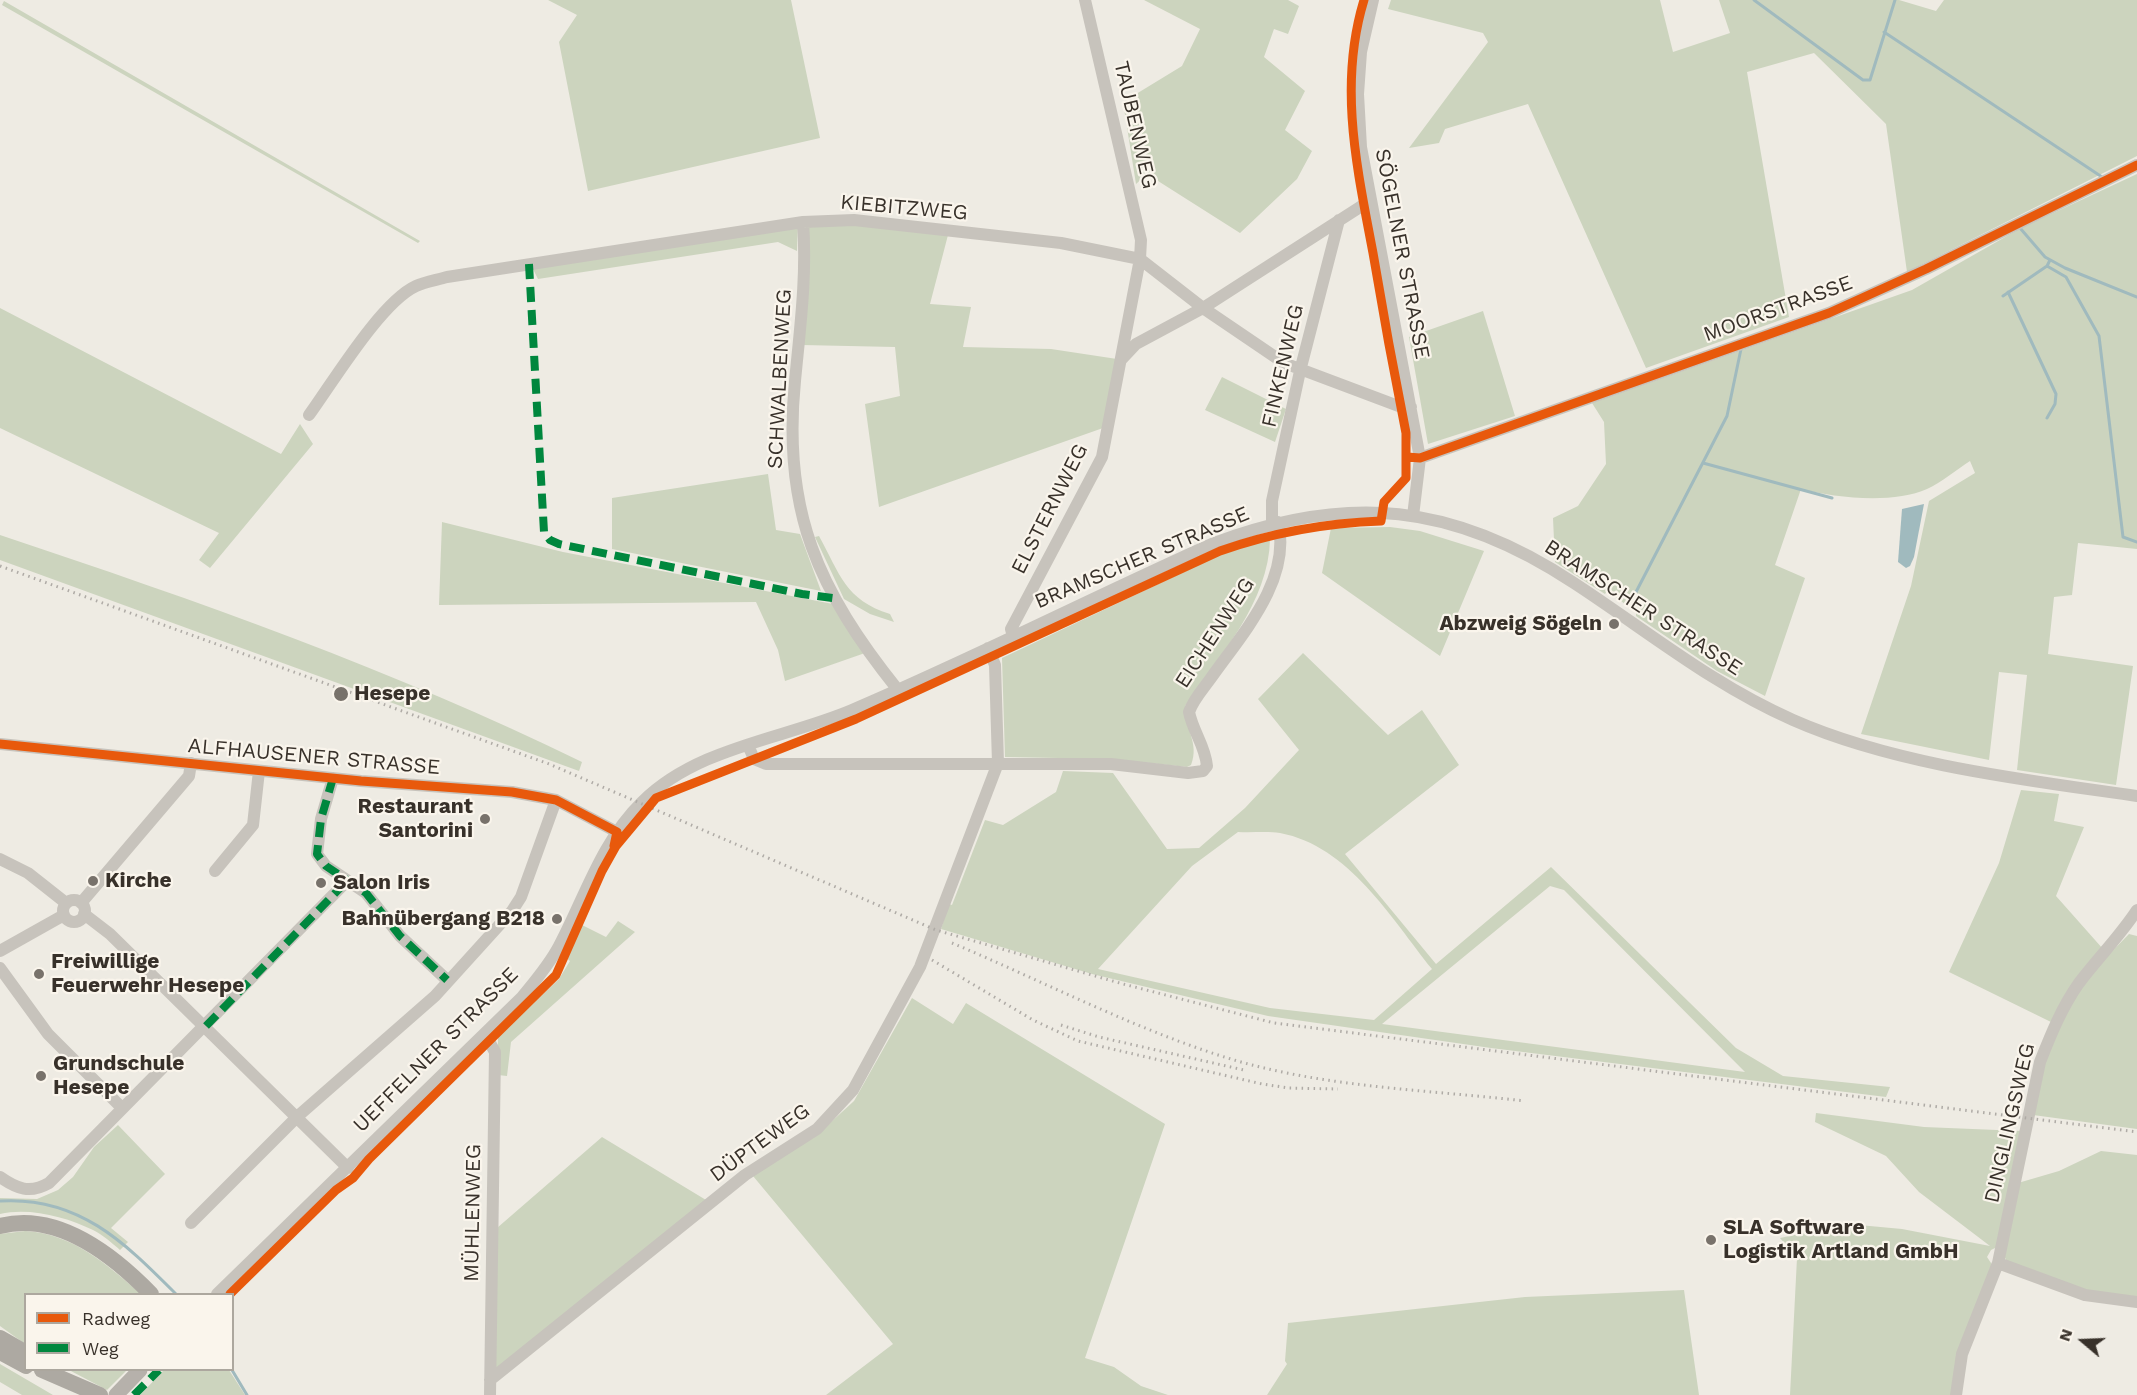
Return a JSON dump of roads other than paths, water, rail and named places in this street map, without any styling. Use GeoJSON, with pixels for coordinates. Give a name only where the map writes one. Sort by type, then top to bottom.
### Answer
{"type":"FeatureCollection","features":[{"type":"Feature","properties":{"kind":"highway"},"geometry":{"type":"LineString","coordinates":[[0,1226],[28,1225],[51,1228],[74,1236],[110,1256],[151,1293]]}},
{"type":"Feature","properties":{"kind":"highway"},"geometry":{"type":"LineString","coordinates":[[1,1346],[24,1352]]}},
{"type":"Feature","properties":{"kind":"highway"},"geometry":{"type":"LineString","coordinates":[[1,1346],[24,1363]]}},
{"type":"Feature","properties":{"kind":"highway"},"geometry":{"type":"LineString","coordinates":[[33,1371],[88,1393]]}},
{"type":"Feature","properties":{"kind":"highway"},"geometry":{"type":"LineString","coordinates":[[44,1371],[88,1393]]}},
{"type":"Feature","properties":{"kind":"highway"},"geometry":{"type":"LineString","coordinates":[[55,1371],[88,1393]]}},
{"type":"Feature","properties":{"kind":"main road"},"geometry":{"type":"LineString","coordinates":[[117,1395],[139,1371]]}},
{"type":"Feature","properties":{"kind":"street","name":"TAUBENWEG"},"geometry":{"type":"LineString","coordinates":[[1085,0],[1141,240],[1140,259]]}},
{"type":"Feature","properties":{"kind":"street","name":"SÖGELNER STRASSE"},"geometry":{"type":"LineString","coordinates":[[1370,3],[1361,52],[1359,94],[1361,147],[1420,458],[1413,516]]}},
{"type":"Feature","properties":{"kind":"street","name":"MOORSTRASSE"},"geometry":{"type":"LineString","coordinates":[[1420,458],[1829,313],[1926,269],[2137,165]]}},
{"type":"Feature","properties":{"kind":"street"},"geometry":{"type":"LineString","coordinates":[[1121,360],[1136,344],[1203,308],[1371,200]]}},
{"type":"Feature","properties":{"kind":"street","name":"FINKENWEG"},"geometry":{"type":"LineString","coordinates":[[1275,523],[1272,501],[1300,371],[1339,220]]}},
{"type":"Feature","properties":{"kind":"street","name":"KIEBITZWEG"},"geometry":{"type":"LineString","coordinates":[[309,415],[370,331],[404,294],[416,286],[447,277],[803,222],[865,221],[1061,243],[1140,259],[1203,308],[1300,371],[1401,407],[1411,407]]}},
{"type":"Feature","properties":{"kind":"street","name":"SCHWALBENWEG"},"geometry":{"type":"LineString","coordinates":[[803,222],[805,251],[792,455],[797,497],[806,533],[833,598],[898,690]]}},
{"type":"Feature","properties":{"kind":"street","name":"ELSTERNWEG"},"geometry":{"type":"LineString","coordinates":[[1013,636],[1011,629],[1102,457],[1140,259]]}},
{"type":"Feature","properties":{"kind":"street","name":"BRAMSCHER STRASSE"},"geometry":{"type":"LineString","coordinates":[[641,802],[681,775],[723,754],[824,721],[898,690],[1214,543],[1275,523],[1355,510],[1413,516],[1491,539],[1545,565],[1695,668],[1752,700],[1841,739],[1902,755],[2137,796]]}},
{"type":"Feature","properties":{"kind":"street","name":"EICHENWEG"},"geometry":{"type":"LineString","coordinates":[[748,745],[754,759],[766,764],[1111,764],[1188,773],[1203,771],[1207,766],[1206,759],[1200,737],[1189,712],[1256,614],[1270,585],[1278,555],[1280,535],[1275,523]]}},
{"type":"Feature","properties":{"kind":"street"},"geometry":{"type":"LineString","coordinates":[[988,648],[995,665],[998,763]]}},
{"type":"Feature","properties":{"kind":"street","name":"ALFHAUSENER STRASSE"},"geometry":{"type":"LineString","coordinates":[[0,744],[333,778],[512,792],[556,800],[617,832]]}},
{"type":"Feature","properties":{"kind":"street"},"geometry":{"type":"LineString","coordinates":[[0,859],[28,873],[65,909],[68,920],[75,921],[82,908],[189,776],[191,763]]}},
{"type":"Feature","properties":{"kind":"street","name":"DÜPTEWEG"},"geometry":{"type":"LineString","coordinates":[[490,1380],[745,1175],[817,1130],[854,1090],[920,968],[998,763]]}},
{"type":"Feature","properties":{"kind":"street"},"geometry":{"type":"LineString","coordinates":[[215,871],[253,825],[259,771]]}},
{"type":"Feature","properties":{"kind":"street"},"geometry":{"type":"LineString","coordinates":[[333,778],[321,819],[317,854],[326,866],[346,882],[366,893],[400,936],[447,980]]}},
{"type":"Feature","properties":{"kind":"street"},"geometry":{"type":"LineString","coordinates":[[191,1223],[298,1116],[435,996],[516,905],[556,800]]}},
{"type":"Feature","properties":{"kind":"street","name":"UEFFELNER STRASSE"},"geometry":{"type":"LineString","coordinates":[[218,1293],[522,997],[546,967],[595,868],[617,832],[641,802]]}},
{"type":"Feature","properties":{"kind":"street"},"geometry":{"type":"LineString","coordinates":[[0,1177],[22,1190],[41,1188],[49,1183],[346,882]]}},
{"type":"Feature","properties":{"kind":"street"},"geometry":{"type":"LineString","coordinates":[[0,951],[65,909],[74,900],[206,1026],[348,1168]]}},
{"type":"Feature","properties":{"kind":"street","name":"DINGLINGSWEG"},"geometry":{"type":"LineString","coordinates":[[1956,1395],[1962,1354],[1998,1263],[2040,1062],[2050,1034],[2063,1007],[2080,981],[2124,930],[2137,910]]}},
{"type":"Feature","properties":{"kind":"street"},"geometry":{"type":"LineString","coordinates":[[0,968],[48,1034],[122,1108]]}},
{"type":"Feature","properties":{"kind":"street","name":"MÜHLENWEG"},"geometry":{"type":"LineString","coordinates":[[485,1034],[495,1052],[490,1395]]}},
{"type":"Feature","properties":{"kind":"street"},"geometry":{"type":"LineString","coordinates":[[1998,1263],[2085,1295],[2137,1302]]}},
{"type":"Feature","properties":{"kind":"water"},"geometry":{"type":"Polygon","coordinates":[[[1924,504],[1914,557],[1910,566],[1906,568],[1898,562],[1902,509],[1924,504]]]}},
{"type":"Feature","properties":{"kind":"waterway"},"geometry":{"type":"LineString","coordinates":[[1754,0],[1863,80],[1870,80],[1895,0]]}},
{"type":"Feature","properties":{"kind":"waterway"},"geometry":{"type":"LineString","coordinates":[[1884,32],[2102,177]]}},
{"type":"Feature","properties":{"kind":"waterway"},"geometry":{"type":"LineString","coordinates":[[2020,228],[2045,257],[2065,268],[2137,297]]}},
{"type":"Feature","properties":{"kind":"waterway"},"geometry":{"type":"LineString","coordinates":[[2050,260],[2047,266],[2066,277],[2099,336],[2123,537],[2137,542]]}},
{"type":"Feature","properties":{"kind":"waterway"},"geometry":{"type":"LineString","coordinates":[[2003,296],[2047,266]]}},
{"type":"Feature","properties":{"kind":"waterway"},"geometry":{"type":"LineString","coordinates":[[2008,292],[2056,394],[2055,404],[2047,418]]}},
{"type":"Feature","properties":{"kind":"waterway"},"geometry":{"type":"LineString","coordinates":[[1636,592],[1727,416],[1741,349]]}},
{"type":"Feature","properties":{"kind":"waterway"},"geometry":{"type":"LineString","coordinates":[[1703,463],[1832,498]]}},
{"type":"Feature","properties":{"kind":"waterway"},"geometry":{"type":"LineString","coordinates":[[0,1201],[28,1201],[54,1206],[98,1226],[138,1257],[175,1293]]}},
{"type":"Feature","properties":{"kind":"waterway"},"geometry":{"type":"LineString","coordinates":[[233,1371],[247,1395]]}},
{"type":"Feature","properties":{"kind":"railway"},"geometry":{"type":"LineString","coordinates":[[0,566],[549,764],[936,930],[1123,984],[1274,1023],[2137,1132]]}},
{"type":"Feature","properties":{"kind":"railway"},"geometry":{"type":"LineString","coordinates":[[952,943],[1131,1022],[1241,1062],[1311,1078],[1347,1083],[1525,1101]]}},
{"type":"Feature","properties":{"kind":"railway"},"geometry":{"type":"LineString","coordinates":[[932,960],[1033,1020],[1078,1041],[1262,1084],[1289,1088],[1338,1089]]}},
{"type":"Feature","properties":{"kind":"railway"},"geometry":{"type":"LineString","coordinates":[[1061,1025],[1099,1037],[1244,1070]]}},
{"type":"Feature","properties":{"kind":"place","name":"Abzweig Sögeln"},"geometry":{"type":"Point","coordinates":[1614,624]}},
{"type":"Feature","properties":{"kind":"place","name":"Hesepe"},"geometry":{"type":"Point","coordinates":[341,694]}},
{"type":"Feature","properties":{"kind":"place","name":"Restaurant Santorini"},"geometry":{"type":"Point","coordinates":[485,819]}},
{"type":"Feature","properties":{"kind":"place","name":"Kirche"},"geometry":{"type":"Point","coordinates":[93,881]}},
{"type":"Feature","properties":{"kind":"place","name":"Salon Iris"},"geometry":{"type":"Point","coordinates":[321,883]}},
{"type":"Feature","properties":{"kind":"place","name":"Bahnübergang B218"},"geometry":{"type":"Point","coordinates":[557,919]}},
{"type":"Feature","properties":{"kind":"place","name":"Freiwillige Feuerwehr Hesepe"},"geometry":{"type":"Point","coordinates":[39,974]}},
{"type":"Feature","properties":{"kind":"place","name":"Grundschule Hesepe"},"geometry":{"type":"Point","coordinates":[41,1076]}},
{"type":"Feature","properties":{"kind":"place","name":"SLA Software Logistik Artland GmbH"},"geometry":{"type":"Point","coordinates":[1711,1240]}}]}
